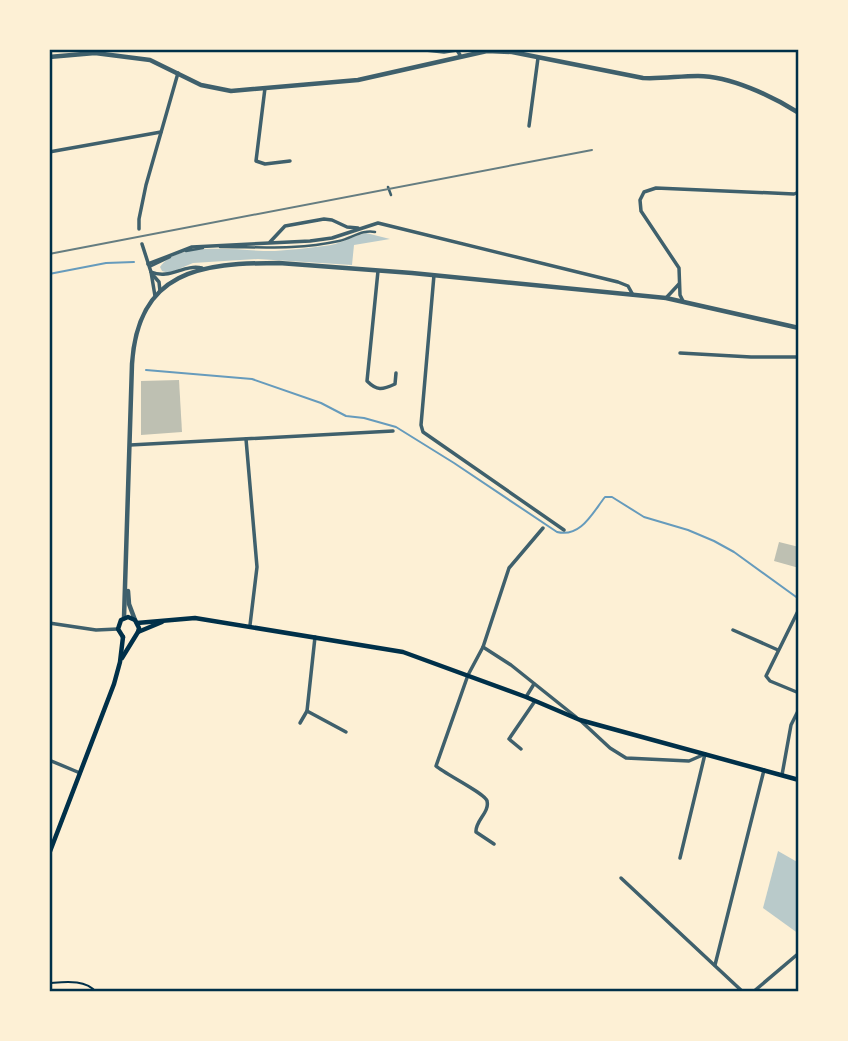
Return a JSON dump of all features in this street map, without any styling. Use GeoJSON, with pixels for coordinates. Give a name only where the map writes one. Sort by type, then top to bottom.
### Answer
{"type":"FeatureCollection","features":[{"type":"Feature","properties":{"kind":"main road"},"geometry":{"type":"LineString","coordinates":[[49,854],[106,707],[120,662],[123,637],[118,624],[124,618],[136,622],[195,618],[403,652],[526,697],[580,720],[799,780]]}},
{"type":"Feature","properties":{"kind":"main road"},"geometry":{"type":"LineString","coordinates":[[123,637],[136,635],[169,619]]}},
{"type":"Feature","properties":{"kind":"main road"},"geometry":{"type":"LineString","coordinates":[[120,662],[136,635],[136,622]]}},
{"type":"Feature","properties":{"kind":"street"},"geometry":{"type":"LineString","coordinates":[[416,49],[443,52],[457,50],[460,55]]}},
{"type":"Feature","properties":{"kind":"street"},"geometry":{"type":"LineString","coordinates":[[49,57],[95,53],[138,58],[158,62],[217,89],[358,80],[460,55],[500,51],[643,78],[707,76],[734,82],[799,113]]}},
{"type":"Feature","properties":{"kind":"street"},"geometry":{"type":"LineString","coordinates":[[529,126],[538,58]]}},
{"type":"Feature","properties":{"kind":"street"},"geometry":{"type":"LineString","coordinates":[[139,229],[141,208],[177,73]]}},
{"type":"Feature","properties":{"kind":"street"},"geometry":{"type":"LineString","coordinates":[[265,88],[256,161],[265,164],[290,161]]}},
{"type":"Feature","properties":{"kind":"street"},"geometry":{"type":"LineString","coordinates":[[49,152],[161,132]]}},
{"type":"Feature","properties":{"kind":"street"},"geometry":{"type":"LineString","coordinates":[[388,187],[391,195]]}},
{"type":"Feature","properties":{"kind":"street"},"geometry":{"type":"LineString","coordinates":[[683,301],[680,295],[679,268],[642,211],[640,200],[644,192],[656,188],[799,192]]}},
{"type":"Feature","properties":{"kind":"street"},"geometry":{"type":"LineString","coordinates":[[269,243],[285,226],[327,218],[347,227],[362,228]]}},
{"type":"Feature","properties":{"kind":"street"},"geometry":{"type":"LineString","coordinates":[[149,268],[192,247],[332,238],[372,224],[387,224],[618,282],[628,286],[633,295]]}},
{"type":"Feature","properties":{"kind":"street"},"geometry":{"type":"LineString","coordinates":[[149,268],[172,256],[197,249],[282,249],[332,242],[365,231],[375,232]]}},
{"type":"Feature","properties":{"kind":"street"},"geometry":{"type":"LineString","coordinates":[[142,244],[155,296]]}},
{"type":"Feature","properties":{"kind":"street"},"geometry":{"type":"LineString","coordinates":[[149,268],[170,275],[190,267],[269,263],[434,275],[666,298],[799,328]]}},
{"type":"Feature","properties":{"kind":"street"},"geometry":{"type":"LineString","coordinates":[[149,268],[159,282],[160,291]]}},
{"type":"Feature","properties":{"kind":"street"},"geometry":{"type":"LineString","coordinates":[[124,618],[134,343],[139,325],[155,296],[181,276],[202,268]]}},
{"type":"Feature","properties":{"kind":"street"},"geometry":{"type":"LineString","coordinates":[[378,271],[367,381],[375,389],[384,390],[395,384],[396,373]]}},
{"type":"Feature","properties":{"kind":"street"},"geometry":{"type":"LineString","coordinates":[[434,275],[421,425],[423,432],[564,530]]}},
{"type":"Feature","properties":{"kind":"street"},"geometry":{"type":"LineString","coordinates":[[666,298],[680,282]]}},
{"type":"Feature","properties":{"kind":"street"},"geometry":{"type":"LineString","coordinates":[[680,353],[799,357]]}},
{"type":"Feature","properties":{"kind":"street"},"geometry":{"type":"LineString","coordinates":[[130,445],[393,432]]}},
{"type":"Feature","properties":{"kind":"street"},"geometry":{"type":"LineString","coordinates":[[246,439],[257,567],[250,625]]}},
{"type":"Feature","properties":{"kind":"street"},"geometry":{"type":"LineString","coordinates":[[494,844],[476,832],[476,825],[486,808],[487,801],[483,794],[446,775],[436,766],[468,675],[483,647],[509,568],[543,528]]}},
{"type":"Feature","properties":{"kind":"street"},"geometry":{"type":"LineString","coordinates":[[126,567],[129,604],[136,622]]}},
{"type":"Feature","properties":{"kind":"street"},"geometry":{"type":"LineString","coordinates":[[799,609],[766,676],[770,681],[799,693]]}},
{"type":"Feature","properties":{"kind":"street"},"geometry":{"type":"LineString","coordinates":[[49,623],[96,630],[118,629]]}},
{"type":"Feature","properties":{"kind":"street"},"geometry":{"type":"LineString","coordinates":[[733,630],[778,650]]}},
{"type":"Feature","properties":{"kind":"street"},"geometry":{"type":"LineString","coordinates":[[300,723],[307,711],[315,637]]}},
{"type":"Feature","properties":{"kind":"street"},"geometry":{"type":"LineString","coordinates":[[483,647],[511,665],[580,720],[610,748],[626,758],[689,761],[705,754]]}},
{"type":"Feature","properties":{"kind":"street"},"geometry":{"type":"LineString","coordinates":[[526,697],[534,684]]}},
{"type":"Feature","properties":{"kind":"street"},"geometry":{"type":"LineString","coordinates":[[521,749],[509,739],[535,701]]}},
{"type":"Feature","properties":{"kind":"street"},"geometry":{"type":"LineString","coordinates":[[782,775],[792,725],[799,709]]}},
{"type":"Feature","properties":{"kind":"street"},"geometry":{"type":"LineString","coordinates":[[307,711],[346,732]]}},
{"type":"Feature","properties":{"kind":"street"},"geometry":{"type":"LineString","coordinates":[[680,858],[705,754]]}},
{"type":"Feature","properties":{"kind":"street"},"geometry":{"type":"LineString","coordinates":[[49,760],[80,773]]}},
{"type":"Feature","properties":{"kind":"street"},"geometry":{"type":"LineString","coordinates":[[715,965],[764,770]]}},
{"type":"Feature","properties":{"kind":"street"},"geometry":{"type":"LineString","coordinates":[[621,878],[743,992]]}},
{"type":"Feature","properties":{"kind":"street"},"geometry":{"type":"LineString","coordinates":[[753,992],[799,953]]}},
{"type":"Feature","properties":{"kind":"path"},"geometry":{"type":"LineString","coordinates":[[49,983],[85,984],[93,987],[96,992]]}},
{"type":"Feature","properties":{"kind":"shaded area"},"geometry":{"type":"Polygon","coordinates":[[[366,233],[390,239],[354,245],[352,265],[258,259],[193,263],[169,273],[162,271],[160,267],[169,258],[197,250],[293,250],[330,245],[366,233]]]}},
{"type":"Feature","properties":{"kind":"shaded area"},"geometry":{"type":"Polygon","coordinates":[[[778,851],[799,863],[799,934],[763,908],[778,851]]]}},
{"type":"Feature","properties":{"kind":"building"},"geometry":{"type":"Polygon","coordinates":[[[179,380],[182,432],[141,435],[141,381],[179,380]]]}},
{"type":"Feature","properties":{"kind":"building"},"geometry":{"type":"Polygon","coordinates":[[[779,542],[799,547],[799,568],[774,561],[779,542]]]}},
{"type":"Feature","properties":{"kind":"waterway"},"geometry":{"type":"LineString","coordinates":[[49,274],[106,263],[134,262]]}},
{"type":"Feature","properties":{"kind":"waterway"},"geometry":{"type":"LineString","coordinates":[[146,370],[252,379],[321,403],[346,416],[396,427],[557,532],[565,533],[580,528],[605,497],[612,497],[644,517],[714,541],[734,552],[799,599]]}},
{"type":"Feature","properties":{"kind":"railway"},"geometry":{"type":"LineString","coordinates":[[49,254],[592,150]]}}]}
